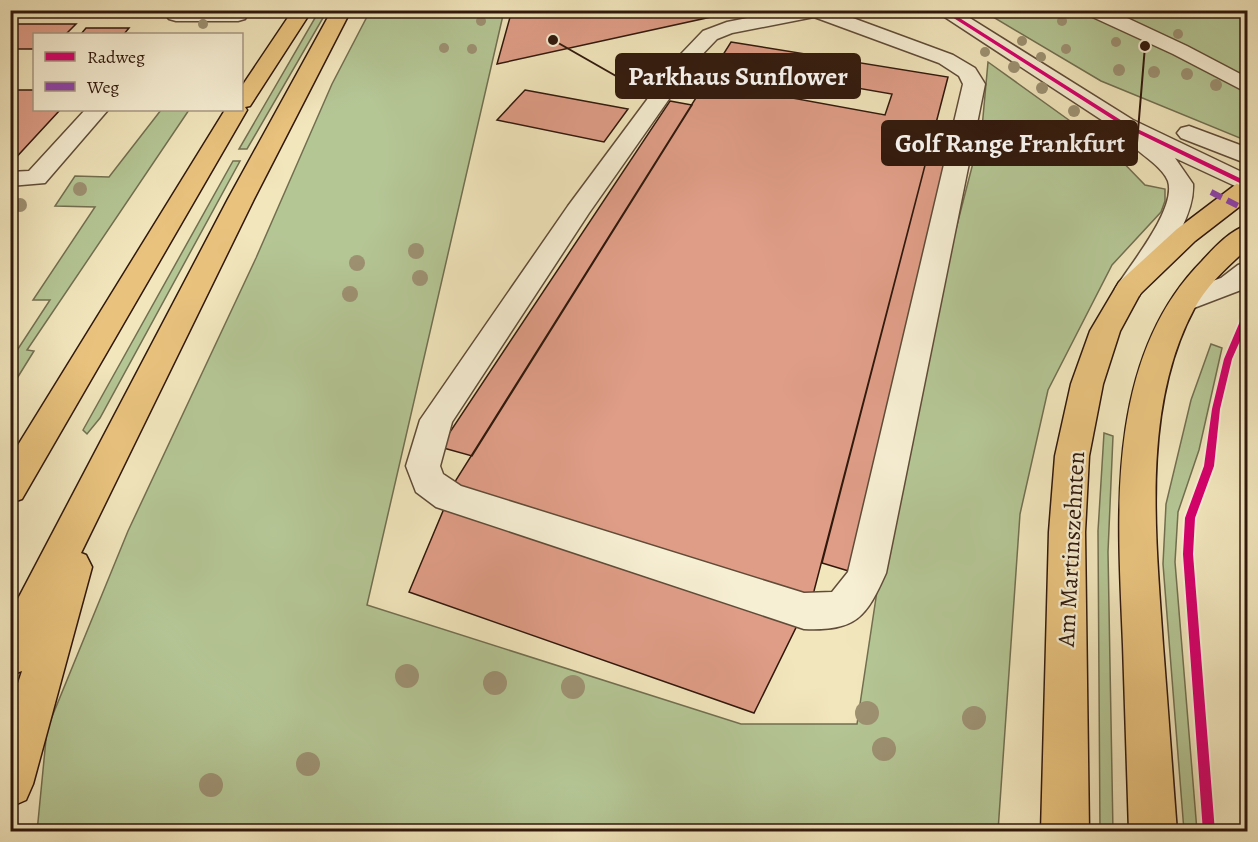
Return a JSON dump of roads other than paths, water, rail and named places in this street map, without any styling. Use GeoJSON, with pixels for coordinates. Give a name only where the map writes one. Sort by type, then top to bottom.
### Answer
{"type":"FeatureCollection","features":[{"type":"Feature","properties":{"kind":"main road"},"geometry":{"type":"LineString","coordinates":[[243,100],[303,10]]}},
{"type":"Feature","properties":{"kind":"main road"},"geometry":{"type":"LineString","coordinates":[[10,656],[241,198],[342,10]]}},
{"type":"Feature","properties":{"kind":"main road"},"geometry":{"type":"LineString","coordinates":[[10,489],[235,111]]}},
{"type":"Feature","properties":{"kind":"main road","name":"Am Martinszehnten"},"geometry":{"type":"LineString","coordinates":[[1065,831],[1067,532],[1072,456],[1087,384],[1105,331],[1129,289],[1186,235],[1248,186]]}},
{"type":"Feature","properties":{"kind":"main road"},"geometry":{"type":"LineString","coordinates":[[1153,831],[1140,590],[1139,477],[1147,406],[1158,363],[1175,317],[1200,279],[1248,233]]}},
{"type":"Feature","properties":{"kind":"main road"},"geometry":{"type":"LineString","coordinates":[[10,784],[96,488]]}},
{"type":"Feature","properties":{"kind":"street"},"geometry":{"type":"LineString","coordinates":[[180,10],[176,15],[238,15],[241,10]]}},
{"type":"Feature","properties":{"kind":"street","name":"Am Martinszehnten"},"geometry":{"type":"LineString","coordinates":[[943,10],[1125,125],[1248,186]]}},
{"type":"Feature","properties":{"kind":"street"},"geometry":{"type":"LineString","coordinates":[[1093,10],[1180,50],[1248,87]]}},
{"type":"Feature","properties":{"kind":"street"},"geometry":{"type":"LineString","coordinates":[[817,11],[946,59],[968,72],[974,84],[867,573],[856,596],[845,607],[828,612],[804,611],[449,497],[428,482],[423,466],[436,420],[577,211],[688,58],[716,32],[817,11]]}},
{"type":"Feature","properties":{"kind":"street","name":"Am Martinszehnten"},"geometry":{"type":"LineString","coordinates":[[1023,59],[1128,108],[1248,157]]}},
{"type":"Feature","properties":{"kind":"street"},"geometry":{"type":"LineString","coordinates":[[10,179],[36,178],[96,111]]}},
{"type":"Feature","properties":{"kind":"street"},"geometry":{"type":"LineString","coordinates":[[1125,125],[1173,172],[1181,182],[1182,195],[1172,219],[1129,289]]}},
{"type":"Feature","properties":{"kind":"street"},"geometry":{"type":"LineString","coordinates":[[1186,301],[1231,284],[1248,271]]}},
{"type":"Feature","properties":{"kind":"place","name":"Parkhaus Sunflower"},"geometry":{"type":"Point","coordinates":[553,40]}},
{"type":"Feature","properties":{"kind":"place","name":"Golf Range Frankfurt"},"geometry":{"type":"Point","coordinates":[1145,46]}}]}
